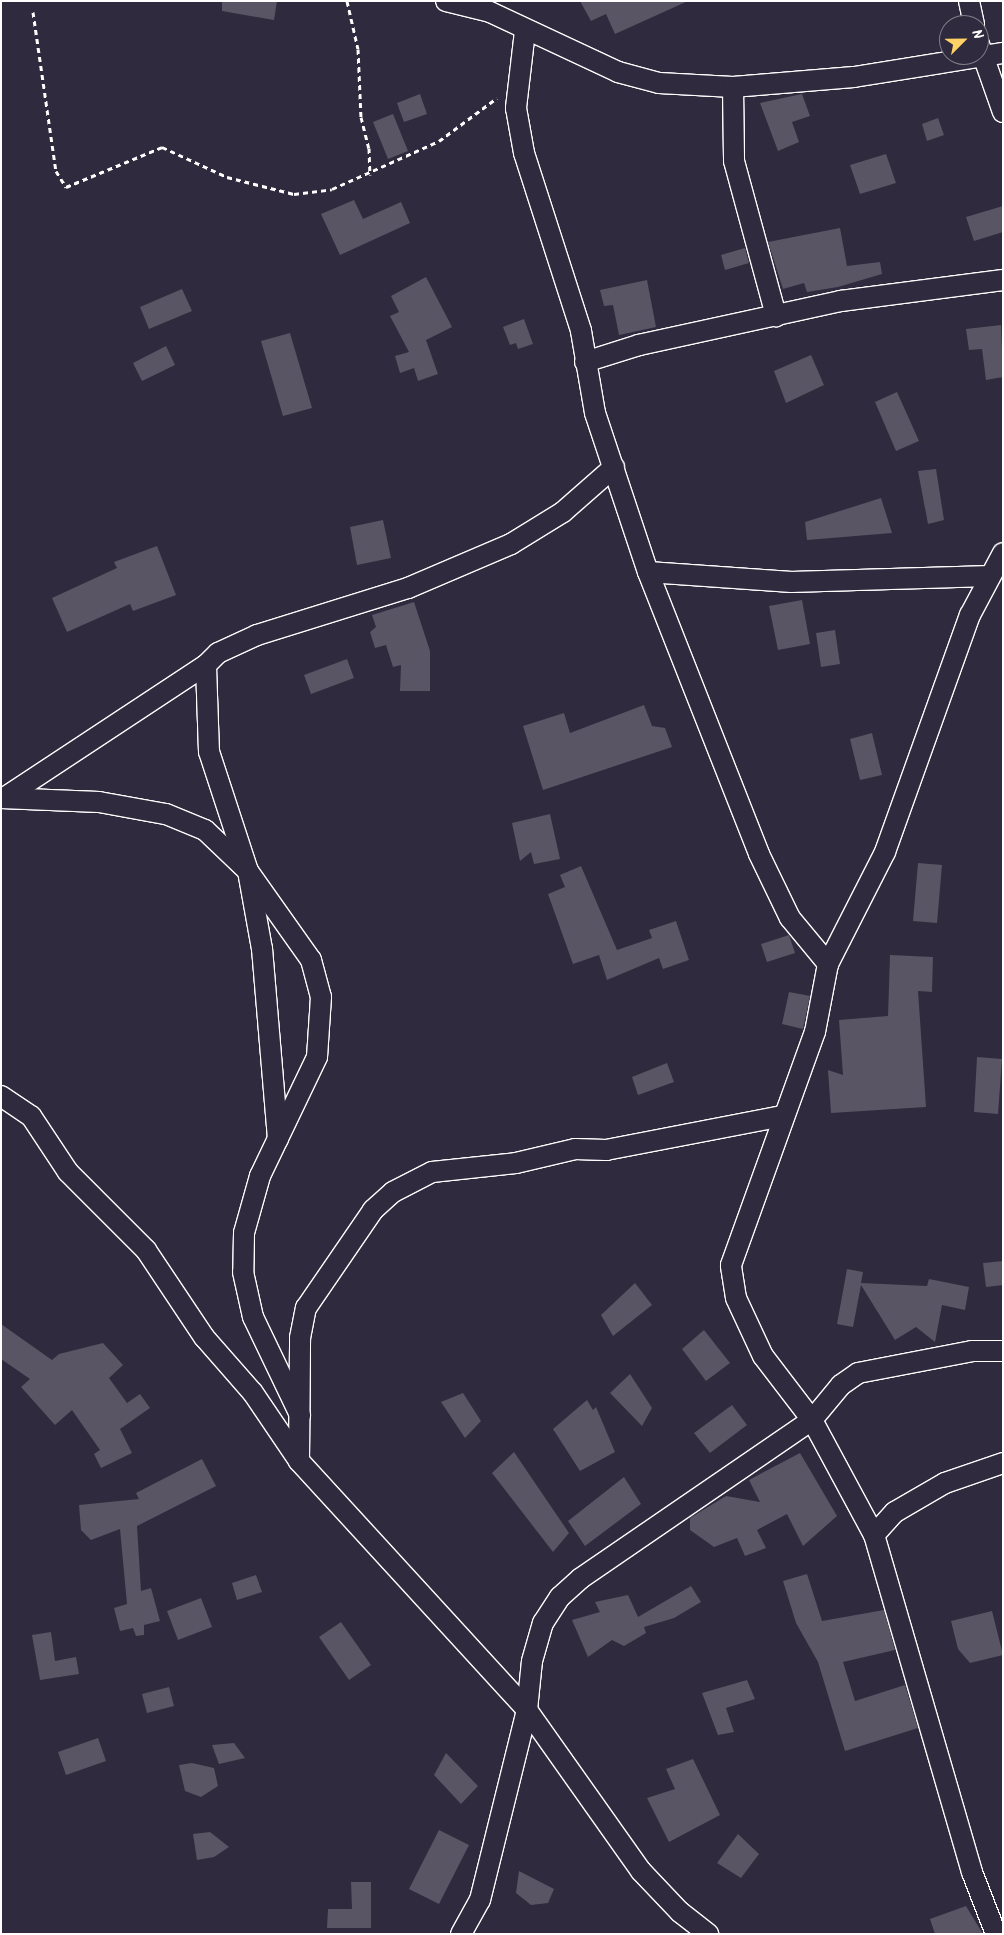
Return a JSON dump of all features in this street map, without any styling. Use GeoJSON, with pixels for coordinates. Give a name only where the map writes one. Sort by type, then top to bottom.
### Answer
{"type":"FeatureCollection","features":[{"type":"Feature","properties":{"kind":"street"},"geometry":{"type":"LineString","coordinates":[[446,1],[490,12],[525,31],[626,74],[659,83],[733,87],[854,77],[939,60]]}},
{"type":"Feature","properties":{"kind":"street"},"geometry":{"type":"LineString","coordinates":[[969,1],[972,15]]}},
{"type":"Feature","properties":{"kind":"street"},"geometry":{"type":"LineString","coordinates":[[525,31],[516,108],[524,154],[581,331],[589,392],[648,572],[777,893],[794,924],[828,964]]}},
{"type":"Feature","properties":{"kind":"street"},"geometry":{"type":"LineString","coordinates":[[989,51],[1003,52]]}},
{"type":"Feature","properties":{"kind":"street"},"geometry":{"type":"LineString","coordinates":[[986,65],[1003,112]]}},
{"type":"Feature","properties":{"kind":"street"},"geometry":{"type":"LineString","coordinates":[[733,87],[734,162],[776,316]]}},
{"type":"Feature","properties":{"kind":"street"},"geometry":{"type":"LineString","coordinates":[[585,362],[639,345],[840,301],[1003,280]]}},
{"type":"Feature","properties":{"kind":"street"},"geometry":{"type":"LineString","coordinates":[[4,797],[206,666],[218,653],[257,635],[408,588],[511,544],[563,512],[614,467]]}},
{"type":"Feature","properties":{"kind":"street"},"geometry":{"type":"LineString","coordinates":[[996,1934],[972,1872],[874,1535],[812,1420],[763,1356],[732,1279],[731,1265],[782,1116],[815,1032],[828,964],[885,852],[970,615],[989,576],[1003,553]]}},
{"type":"Feature","properties":{"kind":"street"},"geometry":{"type":"LineString","coordinates":[[648,572],[792,582],[989,576]]}},
{"type":"Feature","properties":{"kind":"street"},"geometry":{"type":"LineString","coordinates":[[206,666],[209,752],[248,871],[262,949],[278,1139]]}},
{"type":"Feature","properties":{"kind":"street"},"geometry":{"type":"LineString","coordinates":[[4,797],[100,802],[166,814],[206,830],[248,871],[311,960],[321,997],[317,1057],[249,1206],[244,1272],[258,1330],[300,1415]]}},
{"type":"Feature","properties":{"kind":"street"},"geometry":{"type":"LineString","coordinates":[[1,1096],[31,1116],[68,1172],[146,1250],[204,1337],[253,1392],[299,1460],[527,1710],[641,1871],[680,1912],[708,1934]]}},
{"type":"Feature","properties":{"kind":"street"},"geometry":{"type":"LineString","coordinates":[[299,1460],[300,1338],[306,1308],[373,1210],[392,1192],[432,1172],[516,1163],[575,1149],[606,1150],[782,1116]]}},
{"type":"Feature","properties":{"kind":"street"},"geometry":{"type":"LineString","coordinates":[[461,1934],[480,1900],[527,1710],[539,1638],[560,1597],[581,1578],[812,1420],[841,1386],[858,1374],[972,1351],[1003,1351]]}},
{"type":"Feature","properties":{"kind":"street"},"geometry":{"type":"LineString","coordinates":[[874,1535],[895,1512],[945,1483],[1003,1463]]}},
{"type":"Feature","properties":{"kind":"path"},"geometry":{"type":"LineString","coordinates":[[348,1],[358,49],[361,118],[370,148],[370,175]]}},
{"type":"Feature","properties":{"kind":"path"},"geometry":{"type":"LineString","coordinates":[[32,12],[56,171],[66,187],[162,147],[228,177],[294,194],[332,189],[370,175],[444,138],[520,81]]}},
{"type":"Feature","properties":{"kind":"building"},"geometry":{"type":"Polygon","coordinates":[[[222,1],[277,1],[274,20],[222,11],[222,1]]]}},
{"type":"Feature","properties":{"kind":"building"},"geometry":{"type":"Polygon","coordinates":[[[580,1],[688,1],[615,34],[606,14],[591,21],[580,1]]]}},
{"type":"Feature","properties":{"kind":"building"},"geometry":{"type":"Polygon","coordinates":[[[420,94],[427,114],[404,122],[397,103],[420,94]]]}},
{"type":"Feature","properties":{"kind":"building"},"geometry":{"type":"Polygon","coordinates":[[[802,94],[810,116],[792,122],[799,142],[778,151],[760,103],[802,94]]]}},
{"type":"Feature","properties":{"kind":"building"},"geometry":{"type":"Polygon","coordinates":[[[393,114],[408,151],[388,159],[373,122],[393,114]]]}},
{"type":"Feature","properties":{"kind":"building"},"geometry":{"type":"Polygon","coordinates":[[[938,118],[944,135],[927,141],[922,124],[938,118]]]}},
{"type":"Feature","properties":{"kind":"building"},"geometry":{"type":"Polygon","coordinates":[[[886,154],[896,183],[860,194],[850,165],[886,154]]]}},
{"type":"Feature","properties":{"kind":"building"},"geometry":{"type":"Polygon","coordinates":[[[354,200],[363,219],[401,202],[410,223],[340,255],[321,214],[354,200]]]}},
{"type":"Feature","properties":{"kind":"building"},"geometry":{"type":"Polygon","coordinates":[[[1003,206],[1003,232],[974,241],[966,217],[1003,206]]]}},
{"type":"Feature","properties":{"kind":"building"},"geometry":{"type":"Polygon","coordinates":[[[840,228],[847,266],[880,262],[882,274],[838,287],[807,292],[804,283],[783,289],[768,242],[840,228]]]}},
{"type":"Feature","properties":{"kind":"building"},"geometry":{"type":"Polygon","coordinates":[[[745,248],[749,263],[725,270],[721,255],[745,248]]]}},
{"type":"Feature","properties":{"kind":"building"},"geometry":{"type":"Polygon","coordinates":[[[426,277],[452,327],[426,340],[438,374],[418,381],[414,368],[400,373],[395,356],[409,352],[390,316],[399,312],[391,296],[426,277]]]}},
{"type":"Feature","properties":{"kind":"building"},"geometry":{"type":"Polygon","coordinates":[[[647,280],[656,327],[619,335],[613,305],[604,306],[600,290],[647,280]]]}},
{"type":"Feature","properties":{"kind":"building"},"geometry":{"type":"Polygon","coordinates":[[[182,289],[192,311],[149,329],[140,307],[182,289]]]}},
{"type":"Feature","properties":{"kind":"building"},"geometry":{"type":"Polygon","coordinates":[[[524,319],[533,344],[518,349],[516,343],[510,345],[503,327],[524,319]]]}},
{"type":"Feature","properties":{"kind":"building"},"geometry":{"type":"Polygon","coordinates":[[[1001,325],[1003,377],[986,380],[982,349],[969,350],[966,329],[1001,325]]]}},
{"type":"Feature","properties":{"kind":"building"},"geometry":{"type":"Polygon","coordinates":[[[290,333],[312,408],[283,416],[261,341],[290,333]]]}},
{"type":"Feature","properties":{"kind":"building"},"geometry":{"type":"Polygon","coordinates":[[[166,346],[175,365],[142,381],[133,363],[166,346]]]}},
{"type":"Feature","properties":{"kind":"building"},"geometry":{"type":"Polygon","coordinates":[[[811,355],[824,385],[786,403],[774,371],[811,355]]]}},
{"type":"Feature","properties":{"kind":"building"},"geometry":{"type":"Polygon","coordinates":[[[897,392],[919,441],[896,451],[875,402],[897,392]]]}},
{"type":"Feature","properties":{"kind":"building"},"geometry":{"type":"Polygon","coordinates":[[[936,469],[944,520],[928,524],[918,471],[936,469]]]}},
{"type":"Feature","properties":{"kind":"building"},"geometry":{"type":"Polygon","coordinates":[[[881,498],[892,533],[807,540],[805,522],[881,498]]]}},
{"type":"Feature","properties":{"kind":"building"},"geometry":{"type":"Polygon","coordinates":[[[383,520],[391,558],[357,565],[350,527],[383,520]]]}},
{"type":"Feature","properties":{"kind":"building"},"geometry":{"type":"Polygon","coordinates":[[[157,546],[176,595],[133,611],[130,604],[67,632],[52,598],[117,568],[114,562],[157,546]]]}},
{"type":"Feature","properties":{"kind":"building"},"geometry":{"type":"Polygon","coordinates":[[[802,600],[810,644],[778,650],[769,606],[802,600]]]}},
{"type":"Feature","properties":{"kind":"building"},"geometry":{"type":"Polygon","coordinates":[[[414,602],[430,651],[430,691],[400,691],[401,665],[393,667],[386,645],[375,648],[370,632],[376,627],[372,615],[414,602]]]}},
{"type":"Feature","properties":{"kind":"building"},"geometry":{"type":"Polygon","coordinates":[[[835,630],[840,664],[821,667],[816,633],[835,630]]]}},
{"type":"Feature","properties":{"kind":"building"},"geometry":{"type":"Polygon","coordinates":[[[347,659],[354,678],[311,694],[304,675],[347,659]]]}},
{"type":"Feature","properties":{"kind":"building"},"geometry":{"type":"Polygon","coordinates":[[[644,705],[652,726],[665,728],[672,747],[543,790],[523,726],[564,713],[570,733],[644,705]]]}},
{"type":"Feature","properties":{"kind":"building"},"geometry":{"type":"Polygon","coordinates":[[[872,733],[882,775],[860,780],[850,739],[872,733]]]}},
{"type":"Feature","properties":{"kind":"building"},"geometry":{"type":"Polygon","coordinates":[[[550,814],[560,859],[534,864],[531,852],[520,861],[512,823],[550,814]]]}},
{"type":"Feature","properties":{"kind":"building"},"geometry":{"type":"Polygon","coordinates":[[[918,863],[942,865],[937,923],[913,921],[918,863]]]}},
{"type":"Feature","properties":{"kind":"building"},"geometry":{"type":"Polygon","coordinates":[[[581,866],[617,950],[652,938],[649,930],[676,921],[689,960],[663,969],[659,958],[607,980],[599,955],[573,964],[548,894],[565,887],[560,875],[581,866]]]}},
{"type":"Feature","properties":{"kind":"building"},"geometry":{"type":"Polygon","coordinates":[[[789,935],[795,953],[767,962],[761,944],[789,935]]]}},
{"type":"Feature","properties":{"kind":"building"},"geometry":{"type":"Polygon","coordinates":[[[890,955],[933,957],[932,992],[918,991],[926,1107],[831,1113],[828,1070],[843,1075],[839,1020],[888,1016],[890,955]]]}},
{"type":"Feature","properties":{"kind":"building"},"geometry":{"type":"Polygon","coordinates":[[[789,992],[810,996],[803,1029],[782,1024],[789,992]]]}},
{"type":"Feature","properties":{"kind":"building"},"geometry":{"type":"Polygon","coordinates":[[[977,1057],[1002,1059],[998,1114],[974,1112],[977,1057]]]}},
{"type":"Feature","properties":{"kind":"building"},"geometry":{"type":"Polygon","coordinates":[[[667,1063],[674,1082],[638,1095],[632,1077],[667,1063]]]}},
{"type":"Feature","properties":{"kind":"building"},"geometry":{"type":"Polygon","coordinates":[[[1003,1261],[1003,1285],[986,1287],[983,1263],[1003,1261]]]}},
{"type":"Feature","properties":{"kind":"building"},"geometry":{"type":"Polygon","coordinates":[[[847,1269],[863,1272],[861,1283],[927,1286],[929,1279],[969,1287],[965,1310],[942,1305],[935,1342],[916,1327],[895,1340],[861,1285],[853,1327],[837,1324],[847,1269]]]}},
{"type":"Feature","properties":{"kind":"building"},"geometry":{"type":"Polygon","coordinates":[[[635,1283],[652,1305],[613,1336],[601,1315],[635,1283]]]}},
{"type":"Feature","properties":{"kind":"building"},"geometry":{"type":"Polygon","coordinates":[[[1,1324],[52,1360],[59,1354],[103,1343],[123,1365],[109,1378],[127,1403],[140,1394],[150,1408],[120,1429],[132,1453],[101,1468],[94,1454],[100,1450],[72,1410],[55,1425],[21,1387],[30,1379],[1,1359],[1,1324]]]}},
{"type":"Feature","properties":{"kind":"building"},"geometry":{"type":"Polygon","coordinates":[[[704,1330],[730,1363],[706,1381],[682,1349],[704,1330]]]}},
{"type":"Feature","properties":{"kind":"building"},"geometry":{"type":"Polygon","coordinates":[[[630,1374],[652,1408],[642,1426],[610,1393],[630,1374]]]}},
{"type":"Feature","properties":{"kind":"building"},"geometry":{"type":"Polygon","coordinates":[[[463,1393],[481,1421],[465,1438],[441,1402],[463,1393]]]}},
{"type":"Feature","properties":{"kind":"building"},"geometry":{"type":"Polygon","coordinates":[[[587,1400],[593,1410],[596,1407],[615,1452],[580,1471],[553,1429],[587,1400]]]}},
{"type":"Feature","properties":{"kind":"building"},"geometry":{"type":"Polygon","coordinates":[[[732,1405],[747,1425],[710,1453],[694,1433],[732,1405]]]}},
{"type":"Feature","properties":{"kind":"building"},"geometry":{"type":"Polygon","coordinates":[[[514,1452],[569,1533],[553,1552],[492,1473],[514,1452]]]}},
{"type":"Feature","properties":{"kind":"building"},"geometry":{"type":"Polygon","coordinates":[[[800,1453],[837,1516],[803,1546],[787,1514],[757,1530],[766,1548],[745,1556],[737,1538],[714,1547],[690,1530],[690,1518],[726,1496],[760,1502],[749,1480],[800,1453]]]}},
{"type":"Feature","properties":{"kind":"building"},"geometry":{"type":"Polygon","coordinates":[[[202,1459],[216,1486],[137,1526],[141,1591],[151,1588],[160,1621],[144,1625],[144,1635],[136,1636],[133,1628],[120,1631],[114,1608],[127,1604],[120,1529],[91,1540],[81,1530],[79,1505],[139,1499],[136,1493],[202,1459]]]}},
{"type":"Feature","properties":{"kind":"building"},"geometry":{"type":"Polygon","coordinates":[[[624,1477],[641,1504],[585,1546],[568,1521],[624,1477]]]}},
{"type":"Feature","properties":{"kind":"building"},"geometry":{"type":"Polygon","coordinates":[[[807,1574],[822,1621],[884,1610],[895,1650],[843,1662],[855,1701],[905,1685],[918,1728],[845,1751],[818,1662],[796,1623],[783,1581],[807,1574]]]}},
{"type":"Feature","properties":{"kind":"building"},"geometry":{"type":"Polygon","coordinates":[[[256,1575],[262,1592],[237,1600],[232,1583],[256,1575]]]}},
{"type":"Feature","properties":{"kind":"building"},"geometry":{"type":"Polygon","coordinates":[[[691,1586],[701,1602],[674,1618],[644,1627],[646,1633],[624,1646],[612,1640],[588,1657],[572,1620],[600,1612],[595,1602],[628,1595],[638,1617],[691,1586]]]}},
{"type":"Feature","properties":{"kind":"building"},"geometry":{"type":"Polygon","coordinates":[[[201,1598],[212,1627],[178,1640],[167,1611],[201,1598]]]}},
{"type":"Feature","properties":{"kind":"building"},"geometry":{"type":"Polygon","coordinates":[[[992,1611],[1003,1655],[970,1663],[958,1649],[951,1621],[992,1611]]]}},
{"type":"Feature","properties":{"kind":"building"},"geometry":{"type":"Polygon","coordinates":[[[341,1622],[371,1665],[349,1680],[319,1637],[341,1622]]]}},
{"type":"Feature","properties":{"kind":"building"},"geometry":{"type":"Polygon","coordinates":[[[51,1632],[55,1661],[76,1657],[79,1674],[40,1680],[32,1635],[51,1632]]]}},
{"type":"Feature","properties":{"kind":"building"},"geometry":{"type":"Polygon","coordinates":[[[747,1680],[755,1699],[726,1708],[734,1732],[718,1735],[702,1693],[747,1680]]]}},
{"type":"Feature","properties":{"kind":"building"},"geometry":{"type":"Polygon","coordinates":[[[169,1687],[174,1706],[147,1713],[142,1694],[169,1687]]]}},
{"type":"Feature","properties":{"kind":"building"},"geometry":{"type":"Polygon","coordinates":[[[98,1738],[106,1761],[66,1775],[58,1752],[98,1738]]]}},
{"type":"Feature","properties":{"kind":"building"},"geometry":{"type":"Polygon","coordinates":[[[234,1743],[245,1758],[219,1764],[212,1745],[234,1743]]]}},
{"type":"Feature","properties":{"kind":"building"},"geometry":{"type":"Polygon","coordinates":[[[446,1753],[478,1786],[461,1804],[434,1775],[446,1753]]]}},
{"type":"Feature","properties":{"kind":"building"},"geometry":{"type":"Polygon","coordinates":[[[693,1759],[720,1815],[669,1842],[647,1798],[675,1789],[666,1769],[693,1759]]]}},
{"type":"Feature","properties":{"kind":"building"},"geometry":{"type":"Polygon","coordinates":[[[192,1763],[214,1768],[218,1786],[201,1797],[185,1791],[179,1765],[192,1763]]]}},
{"type":"Feature","properties":{"kind":"building"},"geometry":{"type":"Polygon","coordinates":[[[439,1830],[469,1845],[439,1904],[409,1889],[439,1830]]]}},
{"type":"Feature","properties":{"kind":"building"},"geometry":{"type":"Polygon","coordinates":[[[210,1832],[229,1847],[214,1857],[197,1860],[193,1834],[210,1832]]]}},
{"type":"Feature","properties":{"kind":"building"},"geometry":{"type":"Polygon","coordinates":[[[738,1834],[759,1854],[741,1878],[717,1863],[738,1834]]]}},
{"type":"Feature","properties":{"kind":"building"},"geometry":{"type":"Polygon","coordinates":[[[519,1871],[554,1889],[548,1903],[531,1905],[516,1893],[519,1871]]]}},
{"type":"Feature","properties":{"kind":"building"},"geometry":{"type":"Polygon","coordinates":[[[351,1882],[371,1882],[371,1928],[327,1928],[328,1909],[352,1909],[351,1882]]]}},
{"type":"Feature","properties":{"kind":"building"},"geometry":{"type":"Polygon","coordinates":[[[966,1906],[983,1934],[935,1934],[930,1919],[966,1906]]]}}]}
